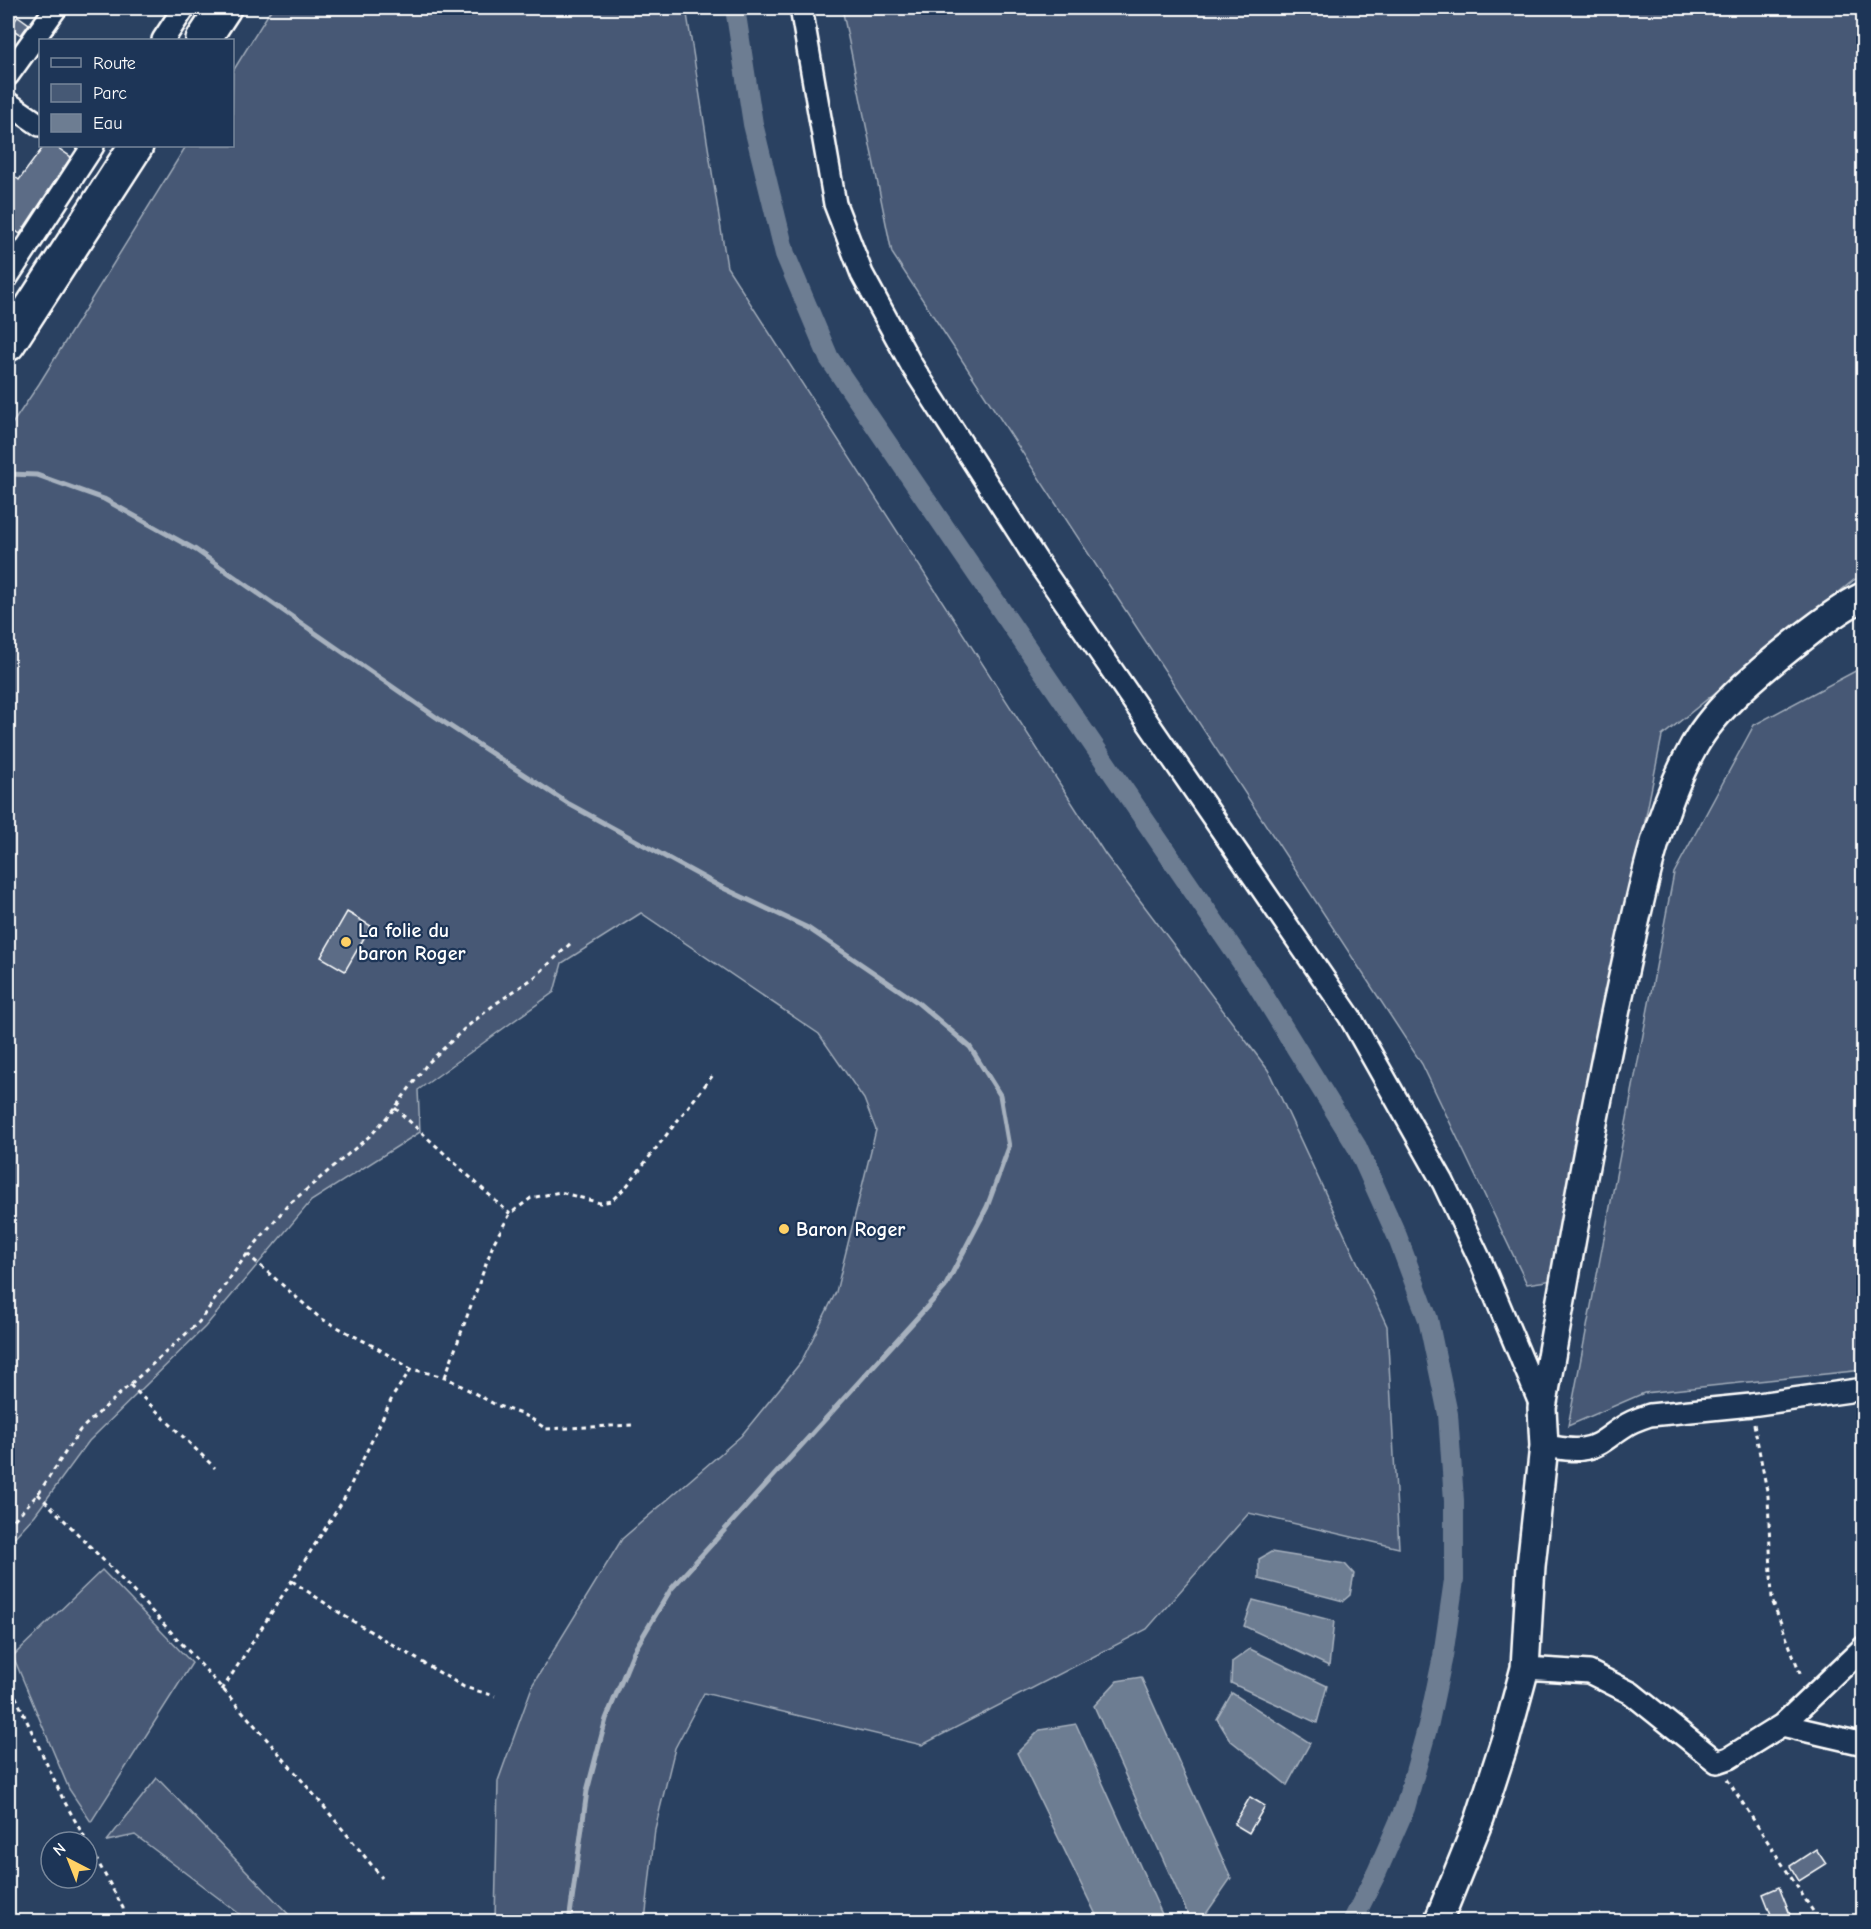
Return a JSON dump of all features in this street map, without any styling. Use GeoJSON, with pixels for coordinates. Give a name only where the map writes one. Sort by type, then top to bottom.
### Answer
{"type":"FeatureCollection","features":[{"type":"Feature","properties":{"kind":"main road"},"geometry":{"type":"LineString","coordinates":[[204,39],[224,8]]}},
{"type":"Feature","properties":{"kind":"main road"},"geometry":{"type":"LineString","coordinates":[[8,344],[134,147]]}},
{"type":"Feature","properties":{"kind":"street"},"geometry":{"type":"LineString","coordinates":[[8,75],[56,8]]}},
{"type":"Feature","properties":{"kind":"street"},"geometry":{"type":"LineString","coordinates":[[164,39],[184,8]]}},
{"type":"Feature","properties":{"kind":"street"},"geometry":{"type":"LineString","coordinates":[[801,8],[835,204],[862,274],[912,366],[1037,561],[1350,1017],[1443,1182],[1542,1408]]}},
{"type":"Feature","properties":{"kind":"street"},"geometry":{"type":"LineString","coordinates":[[8,103],[39,124]]}},
{"type":"Feature","properties":{"kind":"street"},"geometry":{"type":"LineString","coordinates":[[10,265],[84,149]]}},
{"type":"Feature","properties":{"kind":"street"},"geometry":{"type":"LineString","coordinates":[[1438,1922],[1480,1818],[1506,1738],[1525,1668],[1531,1566],[1544,1446],[1542,1408],[1599,1088],[1638,909],[1666,808],[1695,743],[1721,710],[1779,655],[1852,601],[1863,596]]}},
{"type":"Feature","properties":{"kind":"street"},"geometry":{"type":"LineString","coordinates":[[1544,1446],[1572,1450],[1585,1449],[1608,1439],[1636,1420],[1650,1415],[1750,1405],[1863,1389]]}},
{"type":"Feature","properties":{"kind":"street"},"geometry":{"type":"LineString","coordinates":[[1525,1668],[1589,1672],[1631,1693],[1717,1762],[1729,1758],[1782,1725],[1863,1647]]}},
{"type":"Feature","properties":{"kind":"street"},"geometry":{"type":"LineString","coordinates":[[1782,1725],[1863,1744]]}},
{"type":"Feature","properties":{"kind":"path"},"geometry":{"type":"LineString","coordinates":[[8,1526],[38,1494],[80,1431],[199,1322],[247,1254],[287,1206],[372,1134],[428,1064],[463,1030],[495,1004],[535,977],[571,944]]}},
{"type":"Feature","properties":{"kind":"path"},"geometry":{"type":"LineString","coordinates":[[445,1377],[494,1242],[510,1214],[531,1198],[560,1192],[600,1203],[611,1201],[626,1187],[713,1075]]}},
{"type":"Feature","properties":{"kind":"path"},"geometry":{"type":"LineString","coordinates":[[395,1108],[510,1214]]}},
{"type":"Feature","properties":{"kind":"path"},"geometry":{"type":"LineString","coordinates":[[247,1254],[320,1318],[411,1369],[445,1377],[496,1405],[529,1418],[546,1429],[633,1425]]}},
{"type":"Feature","properties":{"kind":"path"},"geometry":{"type":"LineString","coordinates":[[222,1690],[344,1498],[393,1396],[411,1369]]}},
{"type":"Feature","properties":{"kind":"path"},"geometry":{"type":"LineString","coordinates":[[130,1385],[215,1468]]}},
{"type":"Feature","properties":{"kind":"path"},"geometry":{"type":"LineString","coordinates":[[1750,1405],[1768,1496],[1772,1600],[1800,1670],[1808,1700]]}},
{"type":"Feature","properties":{"kind":"path"},"geometry":{"type":"LineString","coordinates":[[38,1494],[175,1637],[327,1809],[382,1878]]}},
{"type":"Feature","properties":{"kind":"path"},"geometry":{"type":"LineString","coordinates":[[292,1581],[346,1617],[464,1687],[495,1696]]}},
{"type":"Feature","properties":{"kind":"path"},"geometry":{"type":"LineString","coordinates":[[8,1680],[63,1799],[80,1830]]}},
{"type":"Feature","properties":{"kind":"path"},"geometry":{"type":"LineString","coordinates":[[1717,1762],[1820,1922]]}},
{"type":"Feature","properties":{"kind":"path"},"geometry":{"type":"LineString","coordinates":[[99,1864],[123,1908],[124,1922]]}},
{"type":"Feature","properties":{"kind":"green space"},"geometry":{"type":"Polygon","coordinates":[[[272,8],[686,8],[727,267],[1105,854],[1268,1070],[1387,1326],[1399,1548],[1249,1513],[1147,1629],[922,1745],[704,1693],[675,1748],[655,1829],[645,1921],[495,1921],[498,1781],[533,1684],[622,1539],[741,1436],[801,1362],[836,1292],[876,1130],[864,1099],[819,1034],[641,913],[562,963],[554,992],[418,1090],[420,1132],[311,1201],[205,1327],[89,1441],[35,1515],[8,1544],[8,430],[39,384],[185,147],[234,147],[234,69],[272,8]]]}},
{"type":"Feature","properties":{"kind":"green space"},"geometry":{"type":"Polygon","coordinates":[[[842,8],[1858,8],[1863,14],[1863,576],[1854,580],[1662,736],[1553,1280],[1527,1284],[1422,1064],[892,253],[842,8]]]}},
{"type":"Feature","properties":{"kind":"green space"},"geometry":{"type":"Polygon","coordinates":[[[1863,667],[1864,1080],[1858,1100],[1864,1103],[1863,1370],[1644,1393],[1568,1426],[1674,873],[1754,725],[1863,667]]]}},
{"type":"Feature","properties":{"kind":"green space"},"geometry":{"type":"Polygon","coordinates":[[[102,1570],[192,1663],[91,1822],[69,1789],[13,1656],[102,1570]]]}},
{"type":"Feature","properties":{"kind":"green space"},"geometry":{"type":"Polygon","coordinates":[[[157,1778],[295,1921],[246,1921],[135,1835],[107,1841],[157,1778]]]}},
{"type":"Feature","properties":{"kind":"water"},"geometry":{"type":"Polygon","coordinates":[[[1271,1552],[1345,1564],[1354,1574],[1350,1595],[1343,1601],[1259,1579],[1259,1559],[1271,1552]]]}},
{"type":"Feature","properties":{"kind":"water"},"geometry":{"type":"Polygon","coordinates":[[[1253,1600],[1334,1621],[1329,1666],[1244,1626],[1253,1600]]]}},
{"type":"Feature","properties":{"kind":"water"},"geometry":{"type":"Polygon","coordinates":[[[1250,1649],[1327,1686],[1317,1723],[1231,1683],[1232,1662],[1250,1649]]]}},
{"type":"Feature","properties":{"kind":"water"},"geometry":{"type":"Polygon","coordinates":[[[1141,1677],[1231,1878],[1201,1921],[1191,1921],[1094,1706],[1117,1681],[1141,1677]]]}},
{"type":"Feature","properties":{"kind":"water"},"geometry":{"type":"Polygon","coordinates":[[[1232,1693],[1310,1743],[1287,1785],[1230,1740],[1217,1719],[1232,1693]]]}},
{"type":"Feature","properties":{"kind":"water"},"geometry":{"type":"Polygon","coordinates":[[[1076,1724],[1165,1921],[1099,1921],[1017,1753],[1040,1730],[1076,1724]]]}},
{"type":"Feature","properties":{"kind":"building"},"geometry":{"type":"Polygon","coordinates":[[[18,16],[29,24],[21,35],[10,28],[18,16]]]}},
{"type":"Feature","properties":{"kind":"building"},"geometry":{"type":"Polygon","coordinates":[[[43,147],[56,147],[71,157],[20,234],[8,225],[8,171],[19,180],[43,147]]]}},
{"type":"Feature","properties":{"kind":"building","name":"La folie du baron Roger"},"geometry":{"type":"Polygon","coordinates":[[[347,912],[371,926],[345,971],[321,957],[347,912]]]}},
{"type":"Feature","properties":{"kind":"building"},"geometry":{"type":"Polygon","coordinates":[[[1250,1797],[1265,1806],[1249,1833],[1234,1824],[1250,1797]]]}},
{"type":"Feature","properties":{"kind":"building"},"geometry":{"type":"Polygon","coordinates":[[[1816,1849],[1826,1864],[1799,1881],[1790,1866],[1816,1849]]]}},
{"type":"Feature","properties":{"kind":"building"},"geometry":{"type":"Polygon","coordinates":[[[1779,1887],[1793,1922],[1774,1922],[1763,1894],[1779,1887]]]}},
{"type":"Feature","properties":{"kind":"waterway"},"geometry":{"type":"LineString","coordinates":[[735,8],[753,124],[785,254],[829,358],[1256,983],[1357,1147],[1397,1236],[1428,1319],[1448,1414],[1454,1501],[1454,1580],[1443,1656],[1429,1722],[1405,1808],[1352,1922]]}},
{"type":"Feature","properties":{"kind":"waterway"},"geometry":{"type":"LineString","coordinates":[[8,474],[37,475],[104,499],[196,550],[436,717],[569,804],[719,886],[808,928],[917,1002],[970,1047],[1000,1095],[1009,1147],[987,1207],[945,1287],[671,1589],[634,1651],[606,1719],[587,1791],[569,1922]]}},
{"type":"Feature","properties":{"kind":"place","name":"La folie du baron Roger"},"geometry":{"type":"Point","coordinates":[346,942]}},
{"type":"Feature","properties":{"kind":"place","name":"Baron Roger"},"geometry":{"type":"Point","coordinates":[784,1229]}}]}
